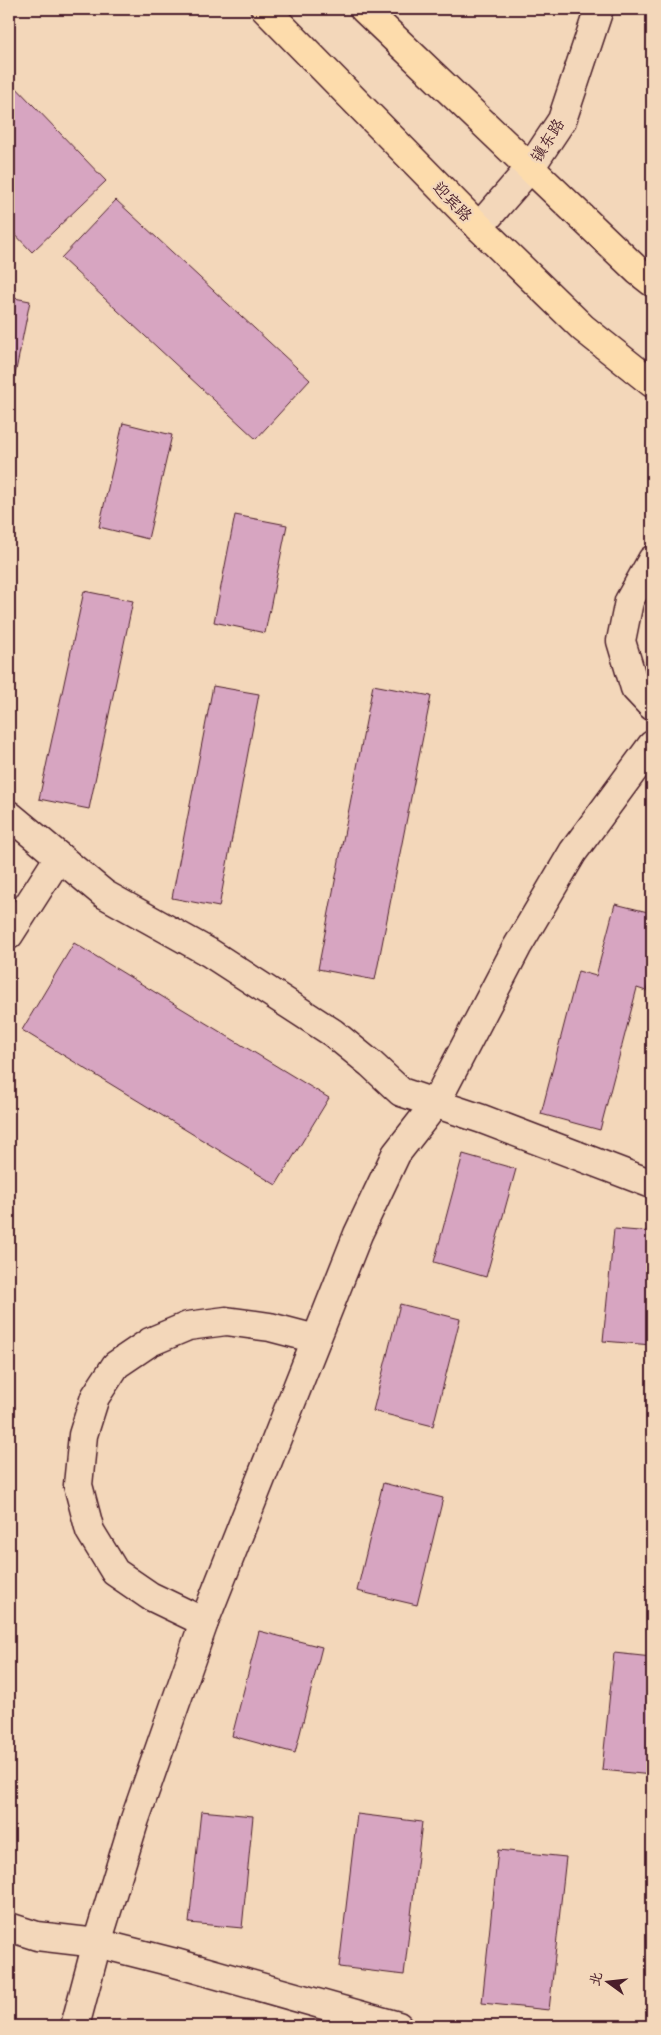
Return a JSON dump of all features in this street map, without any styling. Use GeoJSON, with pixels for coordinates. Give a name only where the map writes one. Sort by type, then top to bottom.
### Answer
{"type":"FeatureCollection","features":[{"type":"Feature","properties":{"kind":"main road","name":"迎宾路"},"geometry":{"type":"LineString","coordinates":[[265,9],[479,227],[583,328],[652,383]]}},
{"type":"Feature","properties":{"kind":"main road"},"geometry":{"type":"LineString","coordinates":[[364,9],[638,271],[652,282]]}},
{"type":"Feature","properties":{"kind":"street","name":"镇东路"},"geometry":{"type":"LineString","coordinates":[[479,227],[530,168],[562,120],[598,9]]}},
{"type":"Feature","properties":{"kind":"street"},"geometry":{"type":"LineString","coordinates":[[652,560],[629,601],[621,641],[635,688],[652,706]]}},
{"type":"Feature","properties":{"kind":"street"},"geometry":{"type":"LineString","coordinates":[[74,2026],[135,1819],[204,1622],[358,1234],[396,1154],[435,1104],[518,947],[573,852],[652,745]]}},
{"type":"Feature","properties":{"kind":"street"},"geometry":{"type":"LineString","coordinates":[[9,815],[104,894],[210,953],[333,1033],[401,1092],[652,1184]]}},
{"type":"Feature","properties":{"kind":"street"},"geometry":{"type":"LineString","coordinates":[[9,935],[59,857]]}},
{"type":"Feature","properties":{"kind":"street"},"geometry":{"type":"LineString","coordinates":[[204,1622],[150,1596],[116,1572],[90,1531],[78,1485],[83,1435],[95,1397],[116,1365],[150,1342],[188,1326],[226,1321],[270,1326],[316,1339]]}},
{"type":"Feature","properties":{"kind":"street"},"geometry":{"type":"LineString","coordinates":[[9,1927],[37,1936],[97,1943],[172,1962],[398,2026]]}},
{"type":"Feature","properties":{"kind":"building"},"geometry":{"type":"Polygon","coordinates":[[[9,80],[106,181],[32,252],[9,228],[9,80]]]}},
{"type":"Feature","properties":{"kind":"building"},"geometry":{"type":"Polygon","coordinates":[[[116,200],[310,380],[256,439],[61,258],[116,200]]]}},
{"type":"Feature","properties":{"kind":"building"},"geometry":{"type":"Polygon","coordinates":[[[9,297],[30,301],[9,405],[9,297]]]}},
{"type":"Feature","properties":{"kind":"building"},"geometry":{"type":"Polygon","coordinates":[[[123,423],[172,435],[148,539],[99,527],[123,423]]]}},
{"type":"Feature","properties":{"kind":"building"},"geometry":{"type":"Polygon","coordinates":[[[235,515],[287,525],[265,633],[214,622],[235,515]]]}},
{"type":"Feature","properties":{"kind":"building"},"geometry":{"type":"Polygon","coordinates":[[[84,591],[133,601],[89,809],[39,799],[84,591]]]}},
{"type":"Feature","properties":{"kind":"building"},"geometry":{"type":"Polygon","coordinates":[[[373,685],[431,696],[375,980],[318,969],[373,685]]]}},
{"type":"Feature","properties":{"kind":"building"},"geometry":{"type":"Polygon","coordinates":[[[213,686],[259,694],[219,907],[172,898],[213,686]]]}},
{"type":"Feature","properties":{"kind":"building"},"geometry":{"type":"Polygon","coordinates":[[[615,904],[652,913],[652,968],[646,991],[637,988],[600,1130],[541,1114],[578,971],[596,976],[615,904]]]}},
{"type":"Feature","properties":{"kind":"building"},"geometry":{"type":"Polygon","coordinates":[[[74,943],[329,1098],[276,1185],[22,1030],[74,943]]]}},
{"type":"Feature","properties":{"kind":"building"},"geometry":{"type":"Polygon","coordinates":[[[463,1154],[516,1169],[486,1277],[434,1262],[463,1154]]]}},
{"type":"Feature","properties":{"kind":"building"},"geometry":{"type":"Polygon","coordinates":[[[614,1229],[652,1232],[652,1345],[603,1341],[614,1229]]]}},
{"type":"Feature","properties":{"kind":"building"},"geometry":{"type":"Polygon","coordinates":[[[400,1304],[460,1319],[433,1426],[373,1411],[400,1304]]]}},
{"type":"Feature","properties":{"kind":"building"},"geometry":{"type":"Polygon","coordinates":[[[383,1483],[443,1498],[417,1605],[357,1591],[383,1483]]]}},
{"type":"Feature","properties":{"kind":"building"},"geometry":{"type":"Polygon","coordinates":[[[259,1631],[322,1647],[295,1753],[232,1736],[259,1631]]]}},
{"type":"Feature","properties":{"kind":"building"},"geometry":{"type":"Polygon","coordinates":[[[614,1653],[652,1657],[652,1775],[602,1770],[614,1653]]]}},
{"type":"Feature","properties":{"kind":"building"},"geometry":{"type":"Polygon","coordinates":[[[201,1811],[253,1816],[242,1928],[189,1923],[201,1811]]]}},
{"type":"Feature","properties":{"kind":"building"},"geometry":{"type":"Polygon","coordinates":[[[357,1814],[422,1822],[404,1975],[339,1967],[357,1814]]]}},
{"type":"Feature","properties":{"kind":"building"},"geometry":{"type":"Polygon","coordinates":[[[498,1850],[566,1857],[549,2010],[482,2003],[498,1850]]]}}]}
